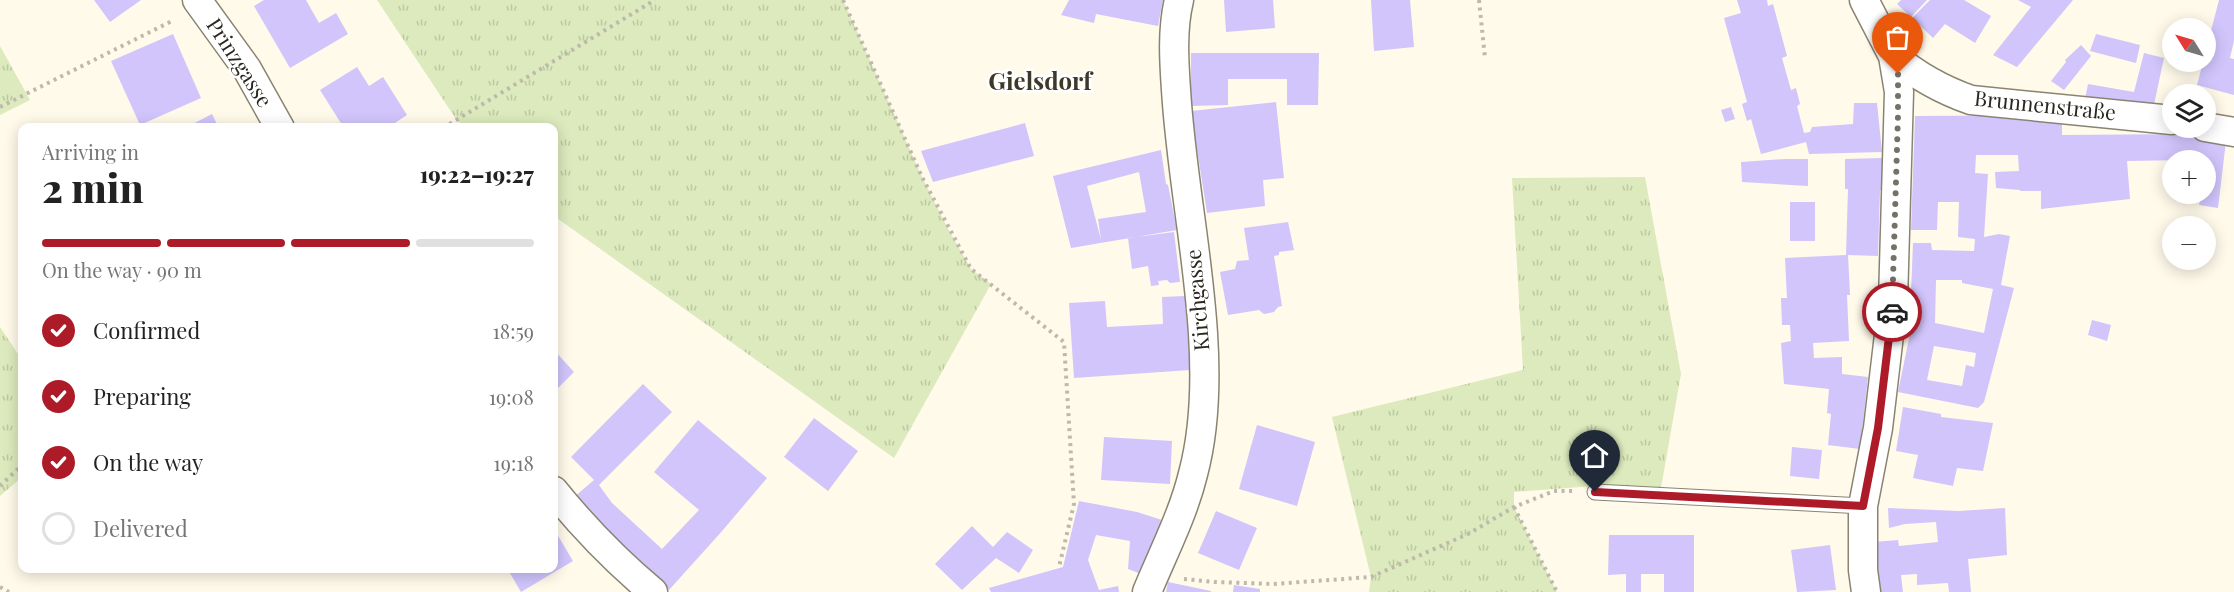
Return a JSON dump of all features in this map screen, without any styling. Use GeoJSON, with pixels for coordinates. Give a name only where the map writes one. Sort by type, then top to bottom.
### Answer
{"type":"FeatureCollection","features":[{"type":"Feature","properties":{"kind":"street","name":"Kirchgasse"},"geometry":{"type":"LineString","coordinates":[[1147,592],[1194,473],[1204,387],[1200,299],[1179,137],[1175,29],[1179,0]]}},
{"type":"Feature","properties":{"kind":"street"},"geometry":{"type":"LineString","coordinates":[[1864,0],[1893,56],[1899,92],[1893,301],[1878,428],[1863,506],[1863,570],[1866,592]]}},
{"type":"Feature","properties":{"kind":"street","name":"Prinzgasse"},"geometry":{"type":"LineString","coordinates":[[199,3],[247,69],[277,123]]}},
{"type":"Feature","properties":{"kind":"street","name":"Brunnenstraße"},"geometry":{"type":"LineString","coordinates":[[1893,56],[1929,82],[1971,100],[2162,119]]}},
{"type":"Feature","properties":{"kind":"street"},"geometry":{"type":"LineString","coordinates":[[2216,128],[2234,132]]}},
{"type":"Feature","properties":{"kind":"street"},"geometry":{"type":"LineString","coordinates":[[558,496],[619,564],[653,592]]}},
{"type":"Feature","properties":{"kind":"lane"},"geometry":{"type":"LineString","coordinates":[[1595,492],[1863,506]]}},
{"type":"Feature","properties":{"kind":"path"},"geometry":{"type":"LineString","coordinates":[[451,123],[655,0]]}},
{"type":"Feature","properties":{"kind":"path"},"geometry":{"type":"LineString","coordinates":[[843,0],[922,177],[971,269],[1064,342],[1074,504],[1059,567]]}},
{"type":"Feature","properties":{"kind":"path"},"geometry":{"type":"LineString","coordinates":[[1479,0],[1485,58]]}},
{"type":"Feature","properties":{"kind":"path"},"geometry":{"type":"LineString","coordinates":[[0,107],[199,3]]}},
{"type":"Feature","properties":{"kind":"path"},"geometry":{"type":"LineString","coordinates":[[0,486],[18,469]]}},
{"type":"Feature","properties":{"kind":"path"},"geometry":{"type":"LineString","coordinates":[[1215,582],[1273,584],[1371,577],[1468,534],[1514,507],[1554,491],[1595,492]]}},
{"type":"Feature","properties":{"kind":"path"},"geometry":{"type":"LineString","coordinates":[[1514,507],[1557,592]]}},
{"type":"Feature","properties":{"kind":"path"},"geometry":{"type":"LineString","coordinates":[[0,587],[9,592]]}},
{"type":"Feature","properties":{"kind":"green space"},"geometry":{"type":"Polygon","coordinates":[[[377,0],[843,0],[922,177],[947,227],[971,269],[991,284],[894,458],[558,219],[558,123],[460,123],[377,0]]]}},
{"type":"Feature","properties":{"kind":"green space"},"geometry":{"type":"Polygon","coordinates":[[[0,46],[30,100],[0,115],[0,46]]]}},
{"type":"Feature","properties":{"kind":"green space"},"geometry":{"type":"Polygon","coordinates":[[[1645,177],[1681,374],[1661,488],[1606,485],[1514,492],[1514,507],[1557,592],[1369,592],[1371,577],[1332,417],[1523,370],[1512,178],[1645,177]]]}},
{"type":"Feature","properties":{"kind":"green space"},"geometry":{"type":"Polygon","coordinates":[[[0,327],[18,354],[18,480],[0,496],[0,327]]]}},
{"type":"Feature","properties":{"kind":"building"},"geometry":{"type":"Polygon","coordinates":[[[94,0],[141,0],[110,22],[94,0]]]}},
{"type":"Feature","properties":{"kind":"building"},"geometry":{"type":"Polygon","coordinates":[[[264,0],[306,0],[319,23],[336,13],[348,34],[290,68],[254,6],[264,0]]]}},
{"type":"Feature","properties":{"kind":"building"},"geometry":{"type":"Polygon","coordinates":[[[1069,0],[1163,0],[1158,26],[1096,14],[1094,23],[1061,15],[1069,0]]]}},
{"type":"Feature","properties":{"kind":"building"},"geometry":{"type":"Polygon","coordinates":[[[1224,0],[1273,0],[1275,28],[1226,32],[1224,0]]]}},
{"type":"Feature","properties":{"kind":"building"},"geometry":{"type":"Polygon","coordinates":[[[1371,0],[1410,0],[1414,47],[1374,51],[1371,0]]]}},
{"type":"Feature","properties":{"kind":"building"},"geometry":{"type":"Polygon","coordinates":[[[1737,0],[1767,0],[1768,6],[1773,4],[1787,56],[1782,58],[1791,90],[1796,88],[1800,104],[1797,106],[1804,133],[1810,132],[1812,127],[1853,124],[1854,103],[1877,103],[1882,152],[1809,154],[1806,142],[1761,154],[1751,119],[1747,121],[1742,104],[1747,102],[1724,18],[1741,13],[1737,0]]]}},
{"type":"Feature","properties":{"kind":"building"},"geometry":{"type":"Polygon","coordinates":[[[1901,0],[1927,0],[1911,17],[1897,4],[1901,0]]]}},
{"type":"Feature","properties":{"kind":"building"},"geometry":{"type":"Polygon","coordinates":[[[1930,0],[1964,0],[1991,16],[1975,43],[1945,24],[1933,38],[1912,18],[1930,0]]]}},
{"type":"Feature","properties":{"kind":"building"},"geometry":{"type":"Polygon","coordinates":[[[2018,0],[2073,0],[2017,67],[1993,55],[2031,7],[2018,0]]]}},
{"type":"Feature","properties":{"kind":"building"},"geometry":{"type":"Polygon","coordinates":[[[2219,0],[2234,0],[2234,41],[2230,58],[2234,59],[2234,95],[2216,90],[2216,84],[2197,84],[2200,72],[2216,72],[2214,18],[2219,0]]]}},
{"type":"Feature","properties":{"kind":"building"},"geometry":{"type":"Polygon","coordinates":[[[173,34],[201,98],[145,123],[139,123],[111,61],[173,34]]]}},
{"type":"Feature","properties":{"kind":"building"},"geometry":{"type":"Polygon","coordinates":[[[2096,34],[2140,45],[2136,63],[2090,51],[2096,34]]]}},
{"type":"Feature","properties":{"kind":"building"},"geometry":{"type":"Polygon","coordinates":[[[2081,45],[2091,56],[2064,90],[2051,81],[2066,62],[2065,60],[2081,45]]]}},
{"type":"Feature","properties":{"kind":"building"},"geometry":{"type":"Polygon","coordinates":[[[1191,53],[1319,53],[1318,105],[1287,105],[1287,79],[1228,79],[1228,105],[1191,106],[1191,53]]]}},
{"type":"Feature","properties":{"kind":"building"},"geometry":{"type":"Polygon","coordinates":[[[2144,53],[2162,58],[2153,109],[2085,99],[2088,84],[2134,92],[2144,53]]]}},
{"type":"Feature","properties":{"kind":"building"},"geometry":{"type":"Polygon","coordinates":[[[357,67],[369,86],[383,77],[407,115],[395,123],[341,123],[320,90],[357,67]]]}},
{"type":"Feature","properties":{"kind":"building"},"geometry":{"type":"Polygon","coordinates":[[[1276,102],[1284,178],[1263,180],[1265,206],[1207,213],[1191,111],[1276,102]]]}},
{"type":"Feature","properties":{"kind":"building"},"geometry":{"type":"Polygon","coordinates":[[[1731,107],[1735,119],[1725,122],[1721,110],[1731,107]]]}},
{"type":"Feature","properties":{"kind":"building"},"geometry":{"type":"Polygon","coordinates":[[[212,114],[216,123],[195,123],[212,114]]]}},
{"type":"Feature","properties":{"kind":"building"},"geometry":{"type":"Polygon","coordinates":[[[2062,115],[2062,135],[2162,134],[2162,138],[2216,138],[2226,141],[2218,208],[2199,205],[2216,204],[2216,150],[2162,150],[2162,160],[2127,161],[2130,199],[2041,209],[2041,191],[1996,188],[1995,172],[2019,171],[2018,155],[1976,155],[1975,173],[1988,174],[1984,237],[1999,234],[2010,236],[2001,285],[2014,288],[1984,402],[1978,408],[1898,392],[1913,319],[1910,318],[1913,243],[1931,243],[1932,250],[1974,251],[1975,239],[1958,237],[1959,202],[1938,202],[1937,230],[1911,230],[1915,116],[2062,115]],[[1936,280],[1935,323],[1984,333],[1993,289],[1962,283],[1962,280],[1936,280]],[[1934,346],[1927,380],[1962,386],[1966,365],[1974,367],[1976,353],[1934,346]]]}},
{"type":"Feature","properties":{"kind":"building"},"geometry":{"type":"Polygon","coordinates":[[[1025,123],[1034,156],[933,182],[921,151],[1025,123]]]}},
{"type":"Feature","properties":{"kind":"building"},"geometry":{"type":"Polygon","coordinates":[[[1161,150],[1177,230],[1071,248],[1053,176],[1161,150]],[[1139,172],[1087,186],[1101,240],[1098,219],[1146,212],[1139,172]]]}},
{"type":"Feature","properties":{"kind":"building"},"geometry":{"type":"Polygon","coordinates":[[[1882,158],[1883,190],[1880,190],[1878,256],[1848,255],[1849,341],[1813,343],[1814,358],[1842,357],[1842,374],[1868,377],[1860,449],[1828,445],[1831,414],[1827,413],[1829,389],[1784,384],[1781,343],[1791,341],[1790,325],[1782,325],[1781,298],[1787,298],[1785,258],[1846,255],[1848,189],[1845,189],[1845,159],[1882,158]]]}},
{"type":"Feature","properties":{"kind":"building"},"geometry":{"type":"Polygon","coordinates":[[[1808,159],[1808,186],[1742,182],[1741,162],[1808,159]]]}},
{"type":"Feature","properties":{"kind":"building"},"geometry":{"type":"Polygon","coordinates":[[[1790,202],[1815,202],[1815,241],[1790,241],[1790,202]]]}},
{"type":"Feature","properties":{"kind":"building"},"geometry":{"type":"Polygon","coordinates":[[[1288,222],[1294,250],[1279,252],[1279,255],[1274,256],[1282,306],[1274,312],[1264,314],[1259,310],[1228,315],[1220,272],[1235,269],[1237,261],[1249,260],[1244,228],[1288,222]]]}},
{"type":"Feature","properties":{"kind":"building"},"geometry":{"type":"Polygon","coordinates":[[[1174,232],[1180,282],[1158,281],[1159,285],[1151,286],[1148,266],[1132,269],[1128,238],[1174,232]]]}},
{"type":"Feature","properties":{"kind":"building"},"geometry":{"type":"Polygon","coordinates":[[[1185,296],[1190,370],[1074,378],[1069,303],[1105,301],[1107,327],[1163,324],[1162,297],[1185,296]]]}},
{"type":"Feature","properties":{"kind":"building"},"geometry":{"type":"Polygon","coordinates":[[[2092,320],[2111,325],[2107,341],[2088,335],[2092,320]]]}},
{"type":"Feature","properties":{"kind":"building"},"geometry":{"type":"Polygon","coordinates":[[[558,354],[574,372],[558,388],[558,354]]]}},
{"type":"Feature","properties":{"kind":"building"},"geometry":{"type":"Polygon","coordinates":[[[643,384],[672,412],[599,485],[612,503],[662,549],[699,510],[654,472],[698,420],[767,478],[669,590],[595,524],[573,498],[594,480],[571,457],[643,384]]]}},
{"type":"Feature","properties":{"kind":"building"},"geometry":{"type":"Polygon","coordinates":[[[1903,407],[1941,414],[1941,417],[1993,423],[1983,471],[1957,468],[1953,486],[1913,478],[1918,455],[1896,451],[1903,407]]]}},
{"type":"Feature","properties":{"kind":"building"},"geometry":{"type":"Polygon","coordinates":[[[814,418],[858,451],[828,491],[784,457],[814,418]]]}},
{"type":"Feature","properties":{"kind":"building"},"geometry":{"type":"Polygon","coordinates":[[[1257,425],[1315,442],[1297,506],[1239,489],[1257,425]]]}},
{"type":"Feature","properties":{"kind":"building"},"geometry":{"type":"Polygon","coordinates":[[[1104,437],[1172,441],[1170,484],[1101,480],[1104,437]]]}},
{"type":"Feature","properties":{"kind":"building"},"geometry":{"type":"Polygon","coordinates":[[[1792,447],[1822,450],[1819,479],[1790,476],[1792,447]]]}},
{"type":"Feature","properties":{"kind":"building"},"geometry":{"type":"Polygon","coordinates":[[[1079,501],[1137,512],[1162,520],[1141,574],[1128,569],[1130,541],[1096,535],[1088,560],[1099,590],[1118,586],[1119,592],[991,592],[989,588],[1063,567],[1079,501]]]}},
{"type":"Feature","properties":{"kind":"building"},"geometry":{"type":"Polygon","coordinates":[[[1888,508],[1959,511],[2005,508],[2007,555],[1968,559],[1971,592],[1949,592],[1948,583],[1917,585],[1917,574],[1901,575],[1903,592],[1878,592],[1874,542],[1898,540],[1899,546],[1938,542],[1936,522],[1905,524],[1889,528],[1888,508]]]}},
{"type":"Feature","properties":{"kind":"building"},"geometry":{"type":"Polygon","coordinates":[[[1216,511],[1257,528],[1239,570],[1198,553],[1216,511]]]}},
{"type":"Feature","properties":{"kind":"building"},"geometry":{"type":"Polygon","coordinates":[[[972,526],[993,547],[1007,532],[1033,550],[1019,573],[996,558],[962,590],[935,564],[972,526]]]}},
{"type":"Feature","properties":{"kind":"building"},"geometry":{"type":"Polygon","coordinates":[[[1609,535],[1694,535],[1694,592],[1664,592],[1664,574],[1641,574],[1641,592],[1626,592],[1626,574],[1608,575],[1609,535]]]}},
{"type":"Feature","properties":{"kind":"building"},"geometry":{"type":"Polygon","coordinates":[[[558,536],[573,561],[558,570],[558,536]]]}},
{"type":"Feature","properties":{"kind":"building"},"geometry":{"type":"Polygon","coordinates":[[[1830,545],[1836,590],[1797,592],[1791,550],[1830,545]]]}},
{"type":"Feature","properties":{"kind":"building"},"geometry":{"type":"Polygon","coordinates":[[[510,573],[553,573],[521,592],[510,573]]]}},
{"type":"Feature","properties":{"kind":"building"},"geometry":{"type":"Polygon","coordinates":[[[1168,582],[1211,591],[1211,592],[1166,592],[1168,582]]]}},
{"type":"Feature","properties":{"kind":"building"},"geometry":{"type":"Polygon","coordinates":[[[1234,585],[1260,589],[1260,592],[1233,592],[1234,585]]]}},
{"type":"Feature","properties":{"kind":"way so far"},"geometry":{"type":"LineString","coordinates":[[1892,312],[1898,74]]}},
{"type":"Feature","properties":{"kind":"district","name":"Gielsdorf"},"geometry":{"type":"Point","coordinates":[1040,82]}},
{"type":"Feature","properties":{"kind":"route"},"geometry":{"type":"LineString","coordinates":[[1595,492],[1863,506],[1878,428],[1892,312]]}}]}
